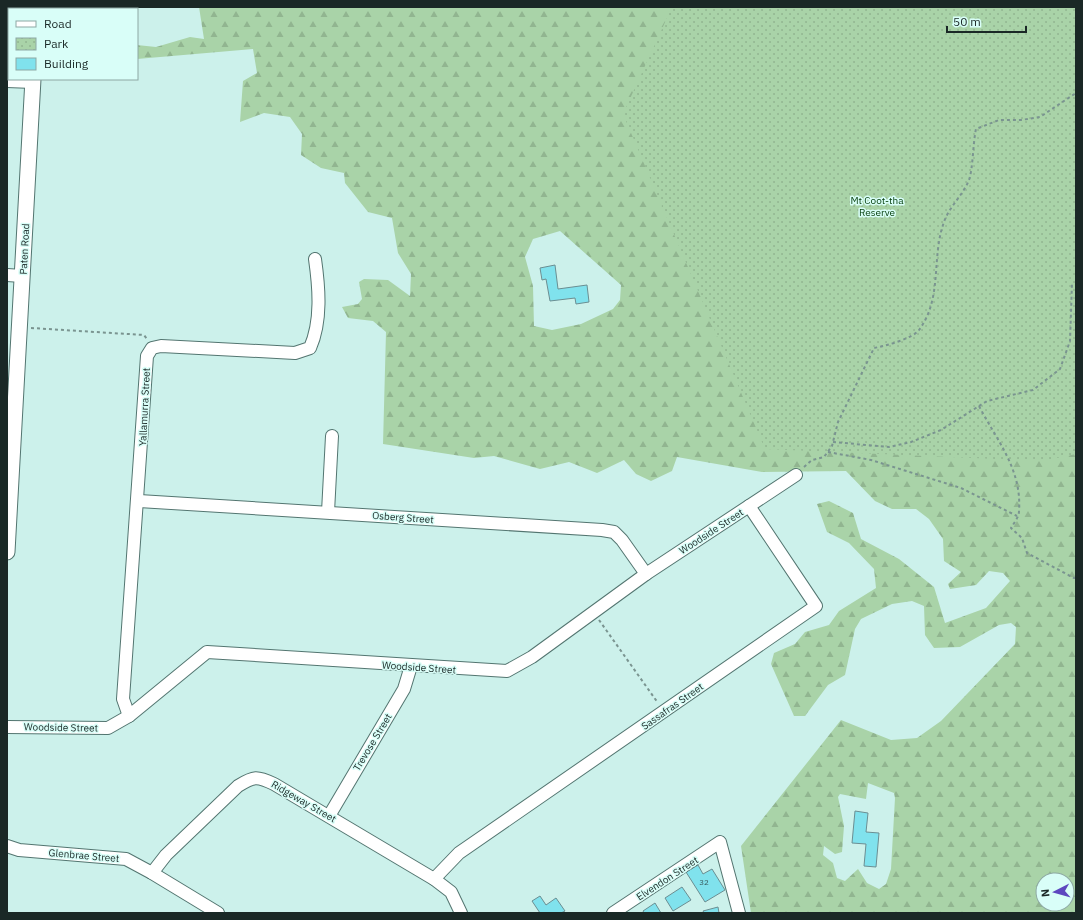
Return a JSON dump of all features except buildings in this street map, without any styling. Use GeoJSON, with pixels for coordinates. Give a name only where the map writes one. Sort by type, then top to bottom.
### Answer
{"type":"FeatureCollection","features":[{"type":"Feature","properties":{"kind":"street"},"geometry":{"type":"LineString","coordinates":[[7,81],[33,81]]}},
{"type":"Feature","properties":{"kind":"street","name":"Paten Road"},"geometry":{"type":"LineString","coordinates":[[7,552],[12,409],[20,327],[33,81]]}},
{"type":"Feature","properties":{"kind":"street"},"geometry":{"type":"LineString","coordinates":[[152,348],[161,346],[296,353],[310,348],[316,336],[319,288],[315,259]]}},
{"type":"Feature","properties":{"kind":"street"},"geometry":{"type":"LineString","coordinates":[[7,275],[22,276]]}},
{"type":"Feature","properties":{"kind":"street","name":"Yallamurra Street"},"geometry":{"type":"LineString","coordinates":[[129,716],[123,699],[139,501],[147,356],[152,348]]}},
{"type":"Feature","properties":{"kind":"street"},"geometry":{"type":"LineString","coordinates":[[328,512],[332,436]]}},
{"type":"Feature","properties":{"kind":"street","name":"Woodside Street"},"geometry":{"type":"LineString","coordinates":[[7,727],[108,728],[129,716],[206,652],[507,671],[532,657],[646,574],[796,475]]}},
{"type":"Feature","properties":{"kind":"street","name":"Osberg Street"},"geometry":{"type":"LineString","coordinates":[[139,501],[328,512],[614,532],[622,540],[646,574]]}},
{"type":"Feature","properties":{"kind":"street","name":"Sassafras Street"},"geometry":{"type":"LineString","coordinates":[[434,879],[459,852],[816,606],[750,506]]}},
{"type":"Feature","properties":{"kind":"street","name":"Trevose Street"},"geometry":{"type":"LineString","coordinates":[[328,816],[404,689],[411,666]]}},
{"type":"Feature","properties":{"kind":"street","name":"Ridgeway Street"},"geometry":{"type":"LineString","coordinates":[[152,873],[177,845],[238,786],[249,779],[259,777],[274,784],[434,879],[451,892],[461,913]]}},
{"type":"Feature","properties":{"kind":"street","name":"Elvendon Street"},"geometry":{"type":"LineString","coordinates":[[613,913],[720,842],[739,913]]}},
{"type":"Feature","properties":{"kind":"street","name":"Glenbrae Street"},"geometry":{"type":"LineString","coordinates":[[7,846],[19,850],[120,858],[136,863],[218,913]]}},
{"type":"Feature","properties":{"kind":"path"},"geometry":{"type":"LineString","coordinates":[[796,475],[812,460],[824,457],[833,442],[838,422],[874,348],[893,344],[918,331],[932,305],[936,285],[938,246],[944,220],[969,179],[976,129],[999,120],[1021,120],[1040,117],[1076,93]]}},
{"type":"Feature","properties":{"kind":"path"},"geometry":{"type":"LineString","coordinates":[[833,442],[889,447],[911,442],[941,430],[987,401],[1033,390],[1060,368],[1070,341],[1072,283]]}},
{"type":"Feature","properties":{"kind":"path"},"geometry":{"type":"LineString","coordinates":[[20,327],[144,335],[152,348]]}},
{"type":"Feature","properties":{"kind":"path"},"geometry":{"type":"LineString","coordinates":[[979,406],[996,439],[1007,454],[1016,476],[1019,512],[1011,528],[1022,538],[1027,553],[1076,578]]}},
{"type":"Feature","properties":{"kind":"path"},"geometry":{"type":"LineString","coordinates":[[828,452],[871,460],[961,488],[1017,516]]}},
{"type":"Feature","properties":{"kind":"path"},"geometry":{"type":"LineString","coordinates":[[594,613],[664,712]]}},
{"type":"Feature","properties":{"kind":"green space"},"geometry":{"type":"Polygon","coordinates":[[[199,7],[1076,7],[1076,913],[751,913],[741,846],[841,720],[891,740],[917,738],[941,721],[1015,644],[1016,627],[1011,623],[999,625],[960,647],[934,648],[925,635],[924,606],[912,601],[892,604],[861,619],[855,629],[845,675],[828,685],[805,716],[794,716],[771,664],[774,653],[795,644],[805,632],[829,625],[839,611],[876,588],[874,569],[849,543],[827,532],[817,504],[829,501],[853,513],[861,539],[899,559],[934,587],[945,623],[986,608],[1010,581],[1003,573],[989,571],[976,585],[950,589],[948,584],[961,572],[944,561],[943,539],[929,519],[916,509],[892,509],[875,501],[846,471],[762,472],[677,457],[672,471],[651,481],[636,474],[624,460],[597,473],[569,462],[540,469],[494,456],[474,458],[383,444],[386,332],[373,321],[348,318],[342,307],[358,304],[362,299],[359,282],[364,279],[388,280],[410,296],[411,274],[398,253],[392,218],[368,212],[345,183],[344,173],[321,168],[301,155],[302,134],[290,117],[264,113],[240,122],[243,81],[257,73],[253,49],[138,59],[138,45],[156,47],[190,37],[204,39],[199,7]],[[560,231],[533,239],[525,257],[533,286],[534,326],[552,330],[581,324],[613,309],[620,300],[621,285],[560,231]],[[868,783],[866,799],[840,794],[838,797],[844,826],[842,852],[835,854],[824,846],[823,855],[833,863],[837,878],[845,881],[858,869],[867,883],[879,889],[886,884],[891,869],[894,793],[868,783]]]}},
{"type":"Feature","properties":{"kind":"green space","name":"Mt Coot-tha Reserve"},"geometry":{"type":"Polygon","coordinates":[[[672,7],[1076,7],[1076,454],[1043,461],[765,449],[623,114],[672,7]]]}}]}
